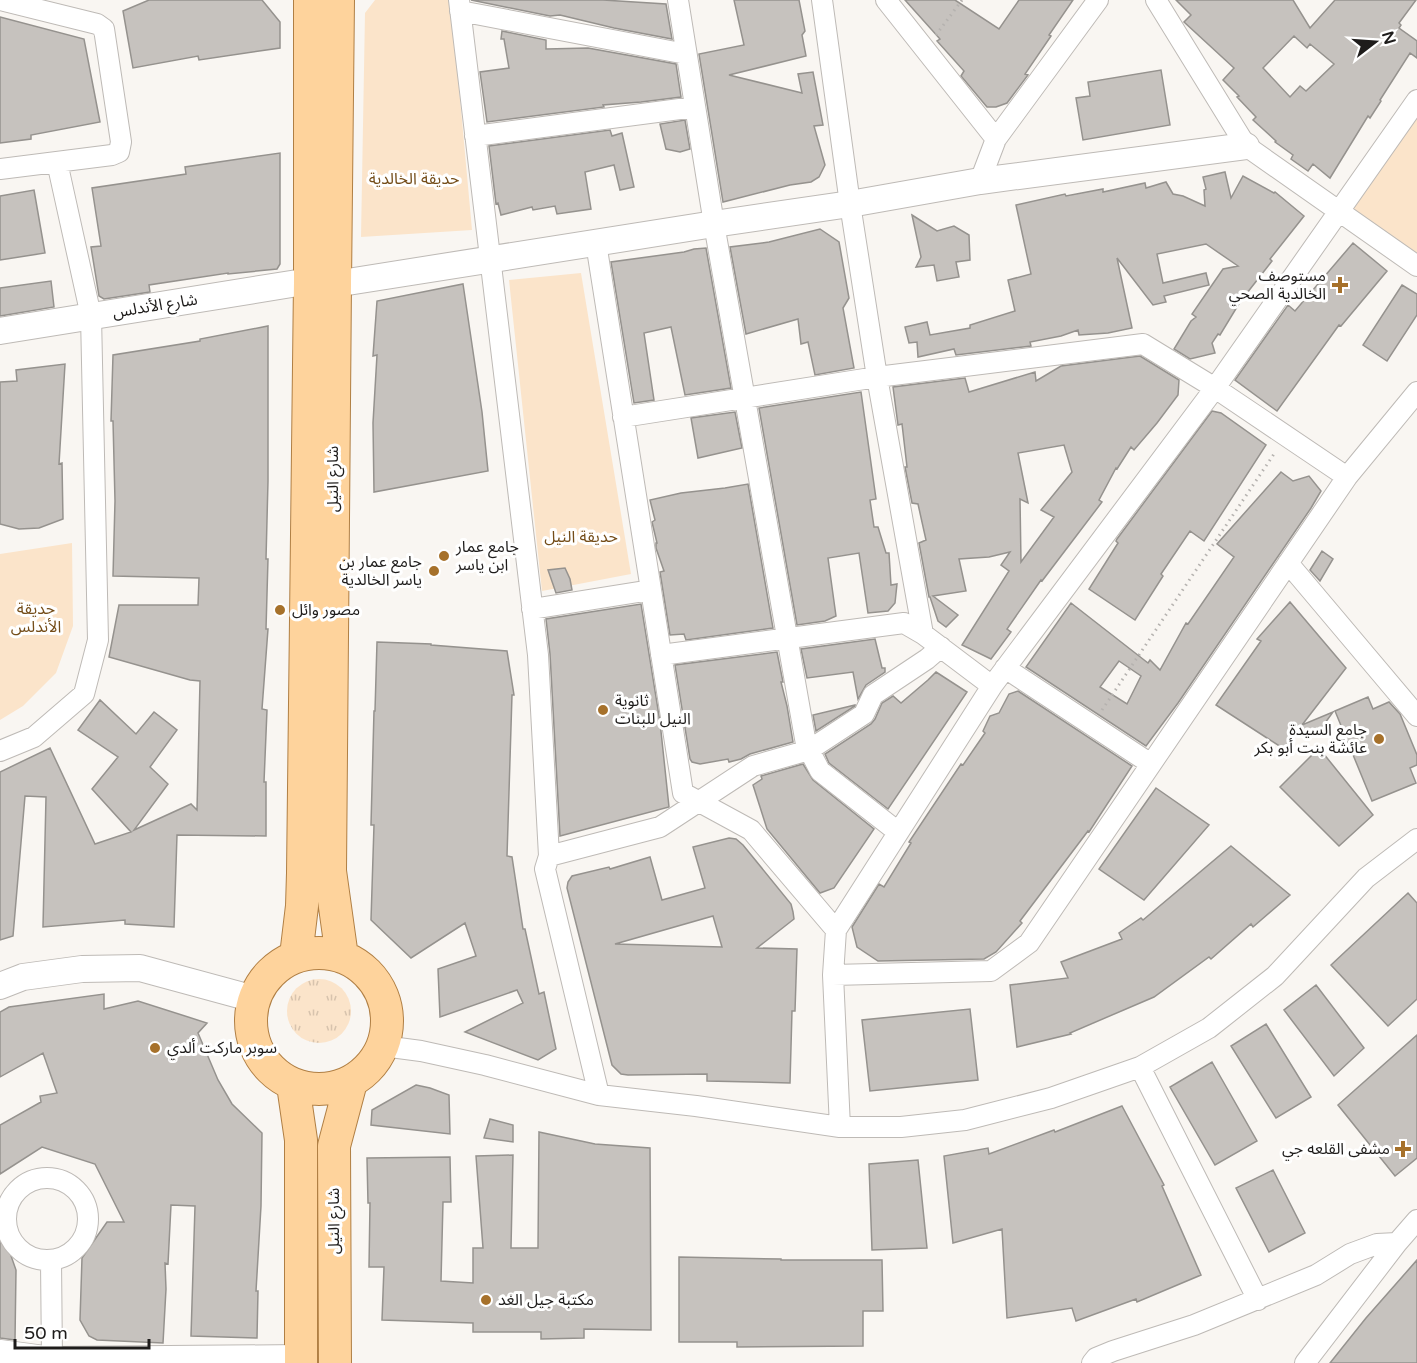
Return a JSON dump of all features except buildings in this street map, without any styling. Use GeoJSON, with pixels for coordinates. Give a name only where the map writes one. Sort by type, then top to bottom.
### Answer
{"type":"FeatureCollection","features":[{"type":"Feature","properties":{"kind":"main road","name":"شارع النيل"},"geometry":{"type":"LineString","coordinates":[[310,0],[322,283],[330,871],[342,957]]}},
{"type":"Feature","properties":{"kind":"main road","name":"شارع النيل"},"geometry":{"type":"LineString","coordinates":[[296,956],[302,906],[322,283],[338,0]]}},
{"type":"Feature","properties":{"kind":"main road"},"geometry":{"type":"LineString","coordinates":[[325,953],[342,957],[369,975],[382,997],[387,1022],[383,1046],[374,1062],[351,1082],[328,1089],[311,1090],[293,1085],[272,1072],[258,1053],[250,1022],[254,999],[258,989],[273,970],[296,956],[325,953]]}},
{"type":"Feature","properties":{"kind":"main road","name":"شارع النيل"},"geometry":{"type":"LineString","coordinates":[[335,1363],[334,1146],[351,1082]]}},
{"type":"Feature","properties":{"kind":"main road","name":"شارع النيل"},"geometry":{"type":"LineString","coordinates":[[293,1085],[301,1140],[301,1360]]}},
{"type":"Feature","properties":{"kind":"street"},"geometry":{"type":"LineString","coordinates":[[0,0],[97,24],[104,29],[121,142],[119,152],[112,155],[0,169]]}},
{"type":"Feature","properties":{"kind":"street"},"geometry":{"type":"LineString","coordinates":[[678,0],[714,224],[806,744],[820,771],[898,832]]}},
{"type":"Feature","properties":{"kind":"street"},"geometry":{"type":"LineString","coordinates":[[822,0],[877,377],[923,634]]}},
{"type":"Feature","properties":{"kind":"street"},"geometry":{"type":"LineString","coordinates":[[886,0],[996,139]]}},
{"type":"Feature","properties":{"kind":"street"},"geometry":{"type":"LineString","coordinates":[[980,182],[996,139],[1098,0]]}},
{"type":"Feature","properties":{"kind":"street"},"geometry":{"type":"LineString","coordinates":[[1156,0],[1246,146],[1417,266]]}},
{"type":"Feature","properties":{"kind":"street"},"geometry":{"type":"LineString","coordinates":[[599,1095],[545,869],[549,856],[538,655],[459,6],[686,54]]}},
{"type":"Feature","properties":{"kind":"street"},"geometry":{"type":"LineString","coordinates":[[840,1127],[833,975],[836,930],[992,686],[1215,388],[1417,100]]}},
{"type":"Feature","properties":{"kind":"street"},"geometry":{"type":"LineString","coordinates":[[475,136],[695,107]]}},
{"type":"Feature","properties":{"kind":"street","name":"شارع الأندلس"},"geometry":{"type":"LineString","coordinates":[[0,331],[490,260],[980,182],[1246,146]]}},
{"type":"Feature","properties":{"kind":"street"},"geometry":{"type":"LineString","coordinates":[[0,751],[34,737],[84,694],[98,640],[91,316],[57,162]]}},
{"type":"Feature","properties":{"kind":"street"},"geometry":{"type":"LineString","coordinates":[[596,243],[683,793],[751,830],[836,930]]}},
{"type":"Feature","properties":{"kind":"street"},"geometry":{"type":"LineString","coordinates":[[623,417],[877,377],[1143,344],[1215,388],[1347,477]]}},
{"type":"Feature","properties":{"kind":"street"},"geometry":{"type":"LineString","coordinates":[[833,975],[991,970],[1029,943],[1347,477],[1417,392]]}},
{"type":"Feature","properties":{"kind":"street"},"geometry":{"type":"LineString","coordinates":[[1288,563],[1417,716]]}},
{"type":"Feature","properties":{"kind":"street"},"geometry":{"type":"LineString","coordinates":[[532,609],[651,591]]}},
{"type":"Feature","properties":{"kind":"street"},"geometry":{"type":"LineString","coordinates":[[661,655],[904,623],[923,634],[992,686]]}},
{"type":"Feature","properties":{"kind":"street"},"geometry":{"type":"LineString","coordinates":[[549,856],[660,827],[753,766],[810,750],[864,714],[873,695],[941,648]]}},
{"type":"Feature","properties":{"kind":"street"},"geometry":{"type":"LineString","coordinates":[[1005,668],[1151,764]]}},
{"type":"Feature","properties":{"kind":"street"},"geometry":{"type":"LineString","coordinates":[[383,1046],[453,1058],[599,1095],[696,1106],[840,1127],[901,1127],[965,1120],[1051,1098],[1140,1067],[1209,1028],[1275,976],[1366,878],[1417,839]]}},
{"type":"Feature","properties":{"kind":"street"},"geometry":{"type":"LineString","coordinates":[[0,986],[23,977],[70,971],[140,968],[254,999]]}},
{"type":"Feature","properties":{"kind":"street"},"geometry":{"type":"LineString","coordinates":[[1140,1067],[1258,1300]]}},
{"type":"Feature","properties":{"kind":"street"},"geometry":{"type":"LineString","coordinates":[[46,1178],[56,1179],[69,1185],[82,1198],[88,1221],[86,1232],[79,1245],[69,1255],[51,1261],[32,1258],[18,1250],[7,1232],[5,1222],[7,1208],[15,1193],[32,1181],[46,1178]]}},
{"type":"Feature","properties":{"kind":"street"},"geometry":{"type":"LineString","coordinates":[[1305,1363],[1417,1220]]}},
{"type":"Feature","properties":{"kind":"street"},"geometry":{"type":"LineString","coordinates":[[1092,1363],[1096,1358],[1113,1351],[1194,1325],[1258,1300],[1316,1275],[1350,1254],[1377,1244],[1397,1243]]}},
{"type":"Feature","properties":{"kind":"street"},"geometry":{"type":"LineString","coordinates":[[51,1261],[52,1361]]}},
{"type":"Feature","properties":{"kind":"street"},"geometry":{"type":"LineString","coordinates":[[0,1353],[52,1361],[301,1360]]}},
{"type":"Feature","properties":{"kind":"path"},"geometry":{"type":"LineString","coordinates":[[925,50],[962,0]]}},
{"type":"Feature","properties":{"kind":"path"},"geometry":{"type":"LineString","coordinates":[[1091,725],[1287,435]]}},
{"type":"Feature","properties":{"kind":"green space","name":"حديقة الخالدية"},"geometry":{"type":"Polygon","coordinates":[[[375,0],[451,0],[472,230],[361,237],[365,13],[375,0]]]}},
{"type":"Feature","properties":{"kind":"green space"},"geometry":{"type":"Polygon","coordinates":[[[1417,100],[1417,266],[1339,211],[1417,100]]]}},
{"type":"Feature","properties":{"kind":"green space","name":"حديقة النيل"},"geometry":{"type":"Polygon","coordinates":[[[581,273],[631,574],[542,591],[509,280],[581,273]]]}},
{"type":"Feature","properties":{"kind":"green space","name":"حديقة الأندلس"},"geometry":{"type":"Polygon","coordinates":[[[72,543],[73,626],[56,673],[23,706],[0,720],[0,554],[72,543]]]}},
{"type":"Feature","properties":{"kind":"green space"},"geometry":{"type":"Polygon","coordinates":[[[319,979],[337,985],[345,993],[351,1011],[345,1029],[337,1037],[319,1043],[301,1037],[293,1029],[287,1011],[293,993],[301,985],[319,979]]]}},
{"type":"Feature","properties":{"kind":"place","name":"مستوصف الخالدية الصحي"},"geometry":{"type":"Point","coordinates":[1340,285]}},
{"type":"Feature","properties":{"kind":"place","name":"جامع عمار ابن ياسر"},"geometry":{"type":"Point","coordinates":[444,556]}},
{"type":"Feature","properties":{"kind":"place","name":"جامع عمار بن ياسر الخالدية"},"geometry":{"type":"Point","coordinates":[434,571]}},
{"type":"Feature","properties":{"kind":"place","name":"مصور وائل"},"geometry":{"type":"Point","coordinates":[280,610]}},
{"type":"Feature","properties":{"kind":"place","name":"ثانوية النيل للبنات"},"geometry":{"type":"Point","coordinates":[603,710]}},
{"type":"Feature","properties":{"kind":"place","name":"جامع السيدة عائشة بنت أبو بكر"},"geometry":{"type":"Point","coordinates":[1379,739]}},
{"type":"Feature","properties":{"kind":"place","name":"سوبر ماركت ألدي"},"geometry":{"type":"Point","coordinates":[155,1048]}},
{"type":"Feature","properties":{"kind":"place","name":"مشفى القلعه جي"},"geometry":{"type":"Point","coordinates":[1403,1149]}},
{"type":"Feature","properties":{"kind":"place","name":"مكتبة جيل الغد"},"geometry":{"type":"Point","coordinates":[486,1300]}}]}
